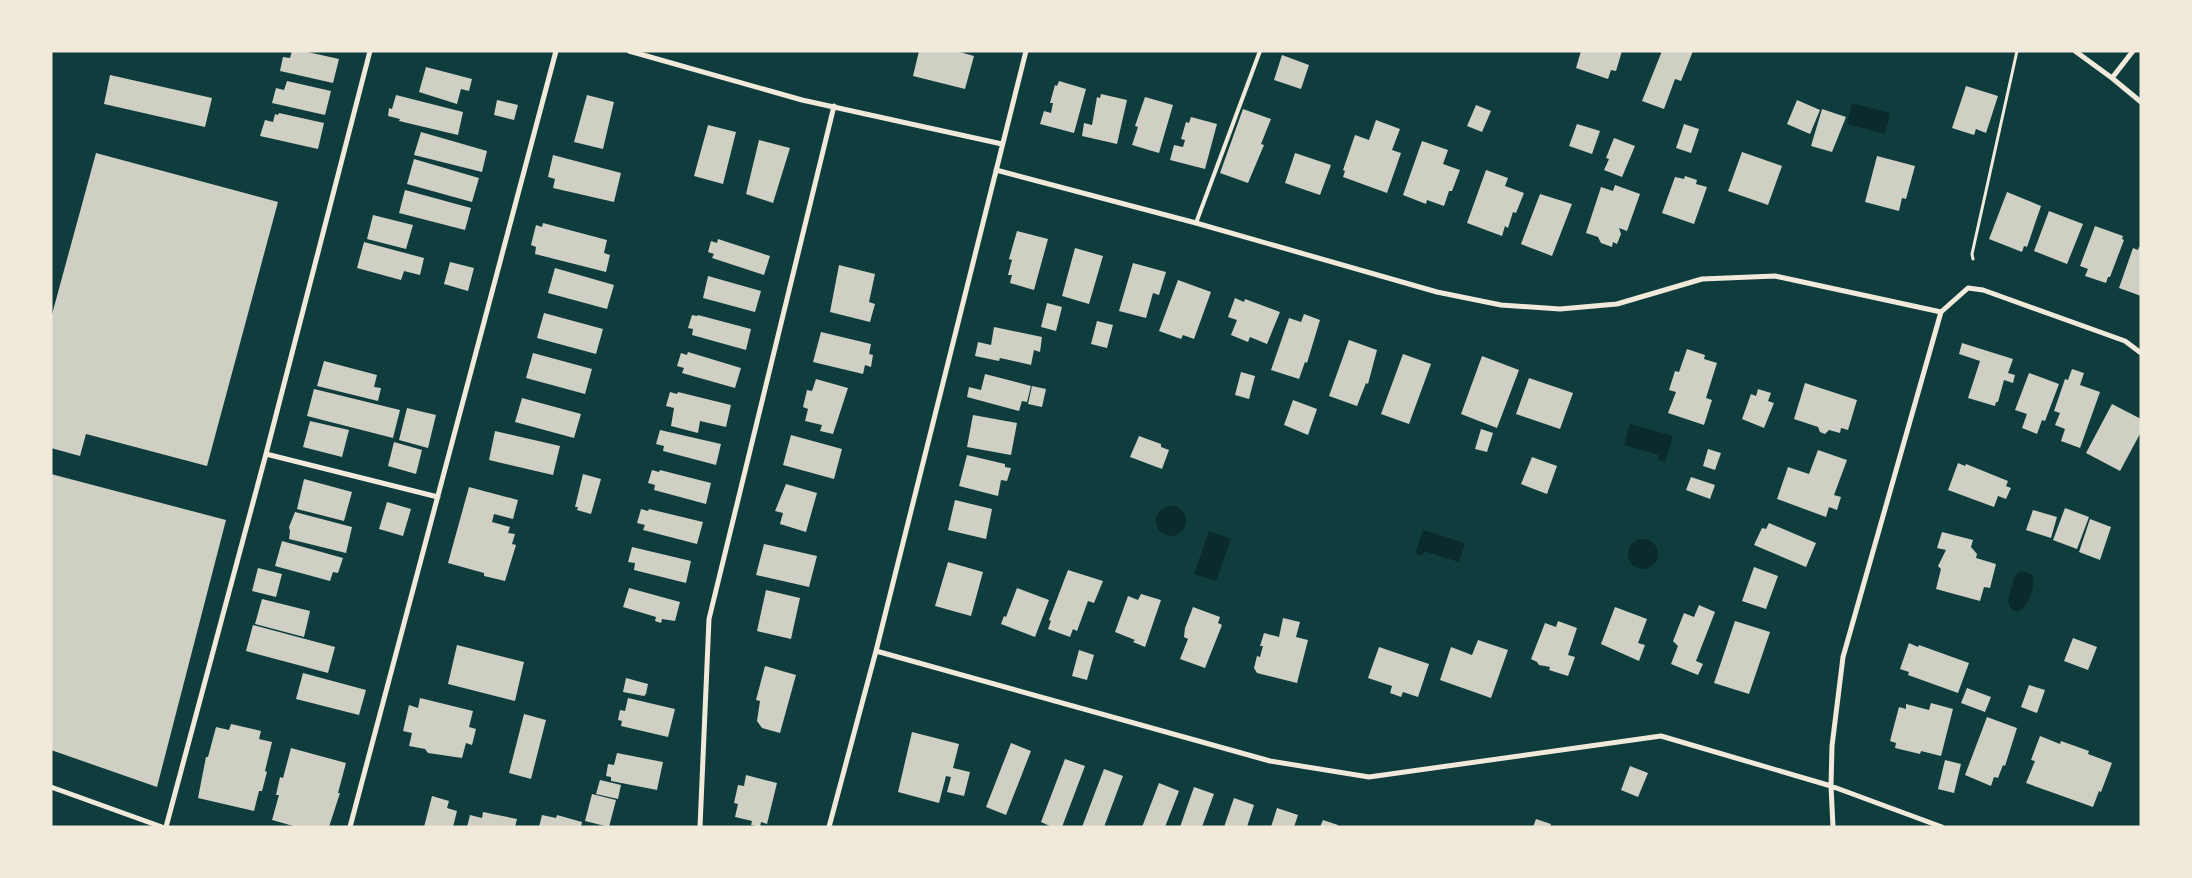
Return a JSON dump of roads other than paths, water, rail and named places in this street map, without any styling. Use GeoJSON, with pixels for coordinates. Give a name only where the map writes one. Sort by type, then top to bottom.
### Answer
{"type":"FeatureCollection","features":[{"type":"Feature","properties":{"kind":"street"},"geometry":{"type":"LineString","coordinates":[[51,787],[164,827],[266,454],[370,51]]}},
{"type":"Feature","properties":{"kind":"street"},"geometry":{"type":"LineString","coordinates":[[350,827],[556,51]]}},
{"type":"Feature","properties":{"kind":"street"},"geometry":{"type":"LineString","coordinates":[[629,51],[802,100],[1002,144]]}},
{"type":"Feature","properties":{"kind":"street"},"geometry":{"type":"LineString","coordinates":[[829,827],[876,651],[1026,51]]}},
{"type":"Feature","properties":{"kind":"street"},"geometry":{"type":"LineString","coordinates":[[2075,51],[2141,102]]}},
{"type":"Feature","properties":{"kind":"street"},"geometry":{"type":"LineString","coordinates":[[2112,78],[2133,51]]}},
{"type":"Feature","properties":{"kind":"street"},"geometry":{"type":"LineString","coordinates":[[700,827],[709,619],[834,106]]}},
{"type":"Feature","properties":{"kind":"street"},"geometry":{"type":"LineString","coordinates":[[996,170],[1196,223],[1437,292],[1501,305],[1560,309],[1617,304],[1702,279],[1775,276],[1941,312]]}},
{"type":"Feature","properties":{"kind":"street"},"geometry":{"type":"LineString","coordinates":[[1833,827],[1831,786],[1836,702],[1843,657],[1941,312],[1968,288],[1982,290],[2125,341],[2141,353]]}},
{"type":"Feature","properties":{"kind":"street"},"geometry":{"type":"LineString","coordinates":[[266,454],[438,497]]}},
{"type":"Feature","properties":{"kind":"street"},"geometry":{"type":"LineString","coordinates":[[876,651],[1270,761],[1369,777],[1661,736],[1831,786],[1942,827]]}},
{"type":"Feature","properties":{"kind":"lane"},"geometry":{"type":"LineString","coordinates":[[1196,223],[1260,51]]}},
{"type":"Feature","properties":{"kind":"water"},"geometry":{"type":"Polygon","coordinates":[[[1852,103],[1890,113],[1885,134],[1847,124],[1852,103]]]}},
{"type":"Feature","properties":{"kind":"water"},"geometry":{"type":"Polygon","coordinates":[[[1630,424],[1673,436],[1665,462],[1657,460],[1659,455],[1624,445],[1630,424]]]}},
{"type":"Feature","properties":{"kind":"water"},"geometry":{"type":"Polygon","coordinates":[[[1171,506],[1181,511],[1186,521],[1181,531],[1171,536],[1161,531],[1156,521],[1161,511],[1171,506]]]}},
{"type":"Feature","properties":{"kind":"water"},"geometry":{"type":"Polygon","coordinates":[[[1423,530],[1465,543],[1459,562],[1424,551],[1422,556],[1415,554],[1423,530]]]}},
{"type":"Feature","properties":{"kind":"water"},"geometry":{"type":"Polygon","coordinates":[[[1209,531],[1231,539],[1216,581],[1194,574],[1209,531]]]}},
{"type":"Feature","properties":{"kind":"water"},"geometry":{"type":"Polygon","coordinates":[[[1643,539],[1654,543],[1658,554],[1654,565],[1643,569],[1632,565],[1628,554],[1632,543],[1643,539]]]}},
{"type":"Feature","properties":{"kind":"water"},"geometry":{"type":"Polygon","coordinates":[[[2020,571],[2032,575],[2033,582],[2029,599],[2021,610],[2016,611],[2011,609],[2008,601],[2014,577],[2020,571]]]}}]}
